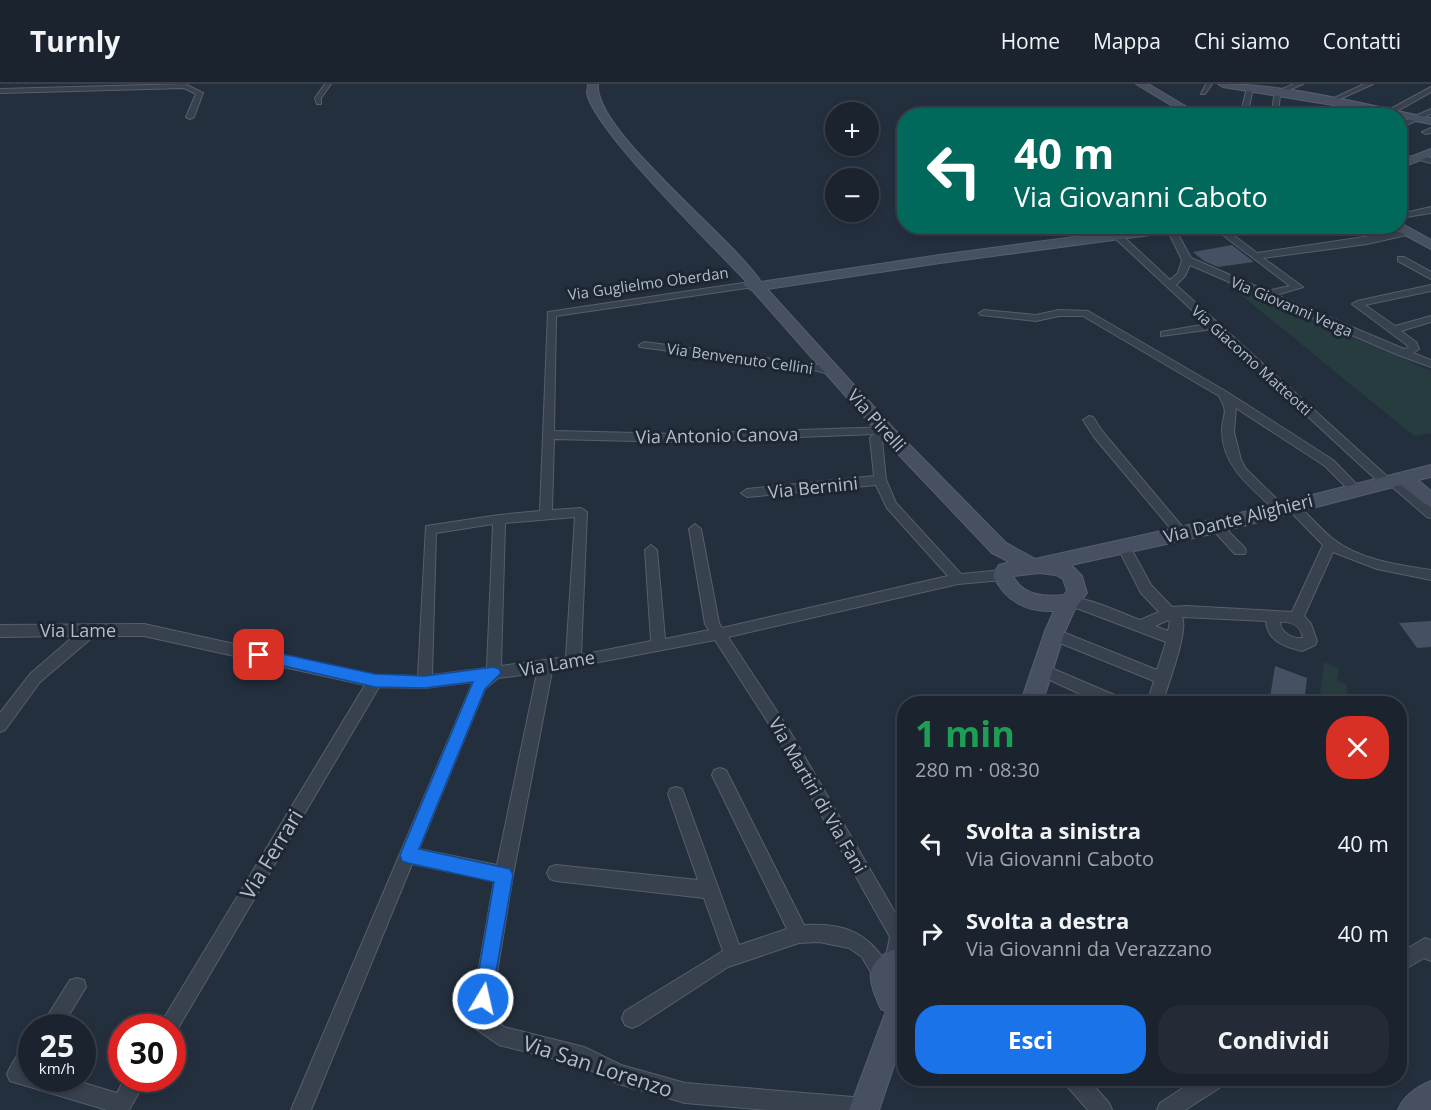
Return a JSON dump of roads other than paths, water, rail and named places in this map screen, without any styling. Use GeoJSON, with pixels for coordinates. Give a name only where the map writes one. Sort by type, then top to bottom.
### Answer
{"type":"FeatureCollection","features":[{"type":"Feature","properties":{"kind":"street"},"geometry":{"type":"LineString","coordinates":[[319,103],[318,98],[328,84]]}},
{"type":"Feature","properties":{"kind":"street","name":"Via Pirelli"},"geometry":{"type":"LineString","coordinates":[[593,84],[592,93],[598,107],[624,144],[756,285],[887,431],[999,548],[1038,564],[1058,567],[1075,579]]}},
{"type":"Feature","properties":{"kind":"street"},"geometry":{"type":"LineString","coordinates":[[1141,84],[1183,108]]}},
{"type":"Feature","properties":{"kind":"street"},"geometry":{"type":"LineString","coordinates":[[1203,93],[1209,84]]}},
{"type":"Feature","properties":{"kind":"street"},"geometry":{"type":"LineString","coordinates":[[1223,84],[1370,108]]}},
{"type":"Feature","properties":{"kind":"street"},"geometry":{"type":"LineString","coordinates":[[1277,93],[1300,84]]}},
{"type":"Feature","properties":{"kind":"street"},"geometry":{"type":"LineString","coordinates":[[1331,100],[1370,84]]}},
{"type":"Feature","properties":{"kind":"street"},"geometry":{"type":"LineString","coordinates":[[0,91],[185,86],[200,93],[190,117]]}},
{"type":"Feature","properties":{"kind":"street"},"geometry":{"type":"LineString","coordinates":[[1245,108],[1250,88]]}},
{"type":"Feature","properties":{"kind":"street"},"geometry":{"type":"LineString","coordinates":[[1397,108],[1431,89]]}},
{"type":"Feature","properties":{"kind":"street"},"geometry":{"type":"LineString","coordinates":[[1275,108],[1277,93]]}},
{"type":"Feature","properties":{"kind":"street"},"geometry":{"type":"LineString","coordinates":[[1420,96],[1431,99]]}},
{"type":"Feature","properties":{"kind":"street"},"geometry":{"type":"LineString","coordinates":[[1317,98],[1317,108]]}},
{"type":"Feature","properties":{"kind":"street"},"geometry":{"type":"LineString","coordinates":[[1407,122],[1431,111]]}},
{"type":"Feature","properties":{"kind":"street"},"geometry":{"type":"LineString","coordinates":[[1407,116],[1431,121]]}},
{"type":"Feature","properties":{"kind":"street"},"geometry":{"type":"LineString","coordinates":[[1407,162],[1431,152]]}},
{"type":"Feature","properties":{"kind":"street"},"geometry":{"type":"LineString","coordinates":[[1407,156],[1431,161]]}},
{"type":"Feature","properties":{"kind":"street"},"geometry":{"type":"LineString","coordinates":[[1407,215],[1431,210]]}},
{"type":"Feature","properties":{"kind":"street"},"geometry":{"type":"LineString","coordinates":[[1407,231],[1428,242]]}},
{"type":"Feature","properties":{"kind":"street","name":"Via Giacomo Matteotti"},"geometry":{"type":"LineString","coordinates":[[1114,234],[1214,326],[1395,480],[1431,514]]}},
{"type":"Feature","properties":{"kind":"street","name":"Via Guglielmo Oberdan"},"geometry":{"type":"LineString","coordinates":[[548,435],[551,314],[940,259],[1137,234]]}},
{"type":"Feature","properties":{"kind":"street"},"geometry":{"type":"LineString","coordinates":[[1170,285],[1182,274],[1187,260],[1174,234]]}},
{"type":"Feature","properties":{"kind":"street"},"geometry":{"type":"LineString","coordinates":[[1226,234],[1298,287],[1266,294]]}},
{"type":"Feature","properties":{"kind":"street"},"geometry":{"type":"LineString","coordinates":[[1256,256],[1367,241],[1388,234]]}},
{"type":"Feature","properties":{"kind":"street"},"geometry":{"type":"LineString","coordinates":[[1401,259],[1431,276]]}},
{"type":"Feature","properties":{"kind":"street","name":"Via Giovanni Verga"},"geometry":{"type":"LineString","coordinates":[[1187,260],[1431,364]]}},
{"type":"Feature","properties":{"kind":"street"},"geometry":{"type":"LineString","coordinates":[[1402,353],[1414,349],[1412,344],[1357,304],[1431,288]]}},
{"type":"Feature","properties":{"kind":"street"},"geometry":{"type":"LineString","coordinates":[[984,313],[1036,318],[1059,313],[1085,313],[1223,394],[1329,463],[1356,490]]}},
{"type":"Feature","properties":{"kind":"street"},"geometry":{"type":"LineString","coordinates":[[1394,330],[1431,319]]}},
{"type":"Feature","properties":{"kind":"street"},"geometry":{"type":"LineString","coordinates":[[1165,334],[1214,326]]}},
{"type":"Feature","properties":{"kind":"street","name":"Via Benvenuto Cellini"},"geometry":{"type":"LineString","coordinates":[[644,345],[819,368],[835,373]]}},
{"type":"Feature","properties":{"kind":"street"},"geometry":{"type":"LineString","coordinates":[[1223,394],[1232,410],[1228,432],[1235,460],[1242,472],[1330,543],[1352,555],[1384,566],[1431,575]]}},
{"type":"Feature","properties":{"kind":"street"},"geometry":{"type":"LineString","coordinates":[[1089,420],[1098,434],[1181,533]]}},
{"type":"Feature","properties":{"kind":"street"},"geometry":{"type":"LineString","coordinates":[[887,431],[876,438],[880,480],[891,505],[958,579]]}},
{"type":"Feature","properties":{"kind":"street","name":"Via Antonio Canova"},"geometry":{"type":"LineString","coordinates":[[548,435],[678,438],[887,431]]}},
{"type":"Feature","properties":{"kind":"street"},"geometry":{"type":"LineString","coordinates":[[546,515],[548,435]]}},
{"type":"Feature","properties":{"kind":"street","name":"Via Dante Alighieri"},"geometry":{"type":"LineString","coordinates":[[1005,572],[1216,525],[1431,471]]}},
{"type":"Feature","properties":{"kind":"street","name":"Via Bernini"},"geometry":{"type":"LineString","coordinates":[[747,493],[880,480]]}},
{"type":"Feature","properties":{"kind":"street"},"geometry":{"type":"LineString","coordinates":[[1395,480],[1431,500]]}},
{"type":"Feature","properties":{"kind":"street"},"geometry":{"type":"LineString","coordinates":[[425,682],[430,529],[499,519],[581,513],[573,662]]}},
{"type":"Feature","properties":{"kind":"street"},"geometry":{"type":"LineString","coordinates":[[301,1110],[479,685],[494,673],[499,519]]}},
{"type":"Feature","properties":{"kind":"street"},"geometry":{"type":"LineString","coordinates":[[1216,525],[1239,551]]}},
{"type":"Feature","properties":{"kind":"street","name":"Via Martiri di Via Fani"},"geometry":{"type":"LineString","coordinates":[[695,529],[711,624],[783,733],[897,932]]}},
{"type":"Feature","properties":{"kind":"street"},"geometry":{"type":"LineString","coordinates":[[1296,618],[1330,543]]}},
{"type":"Feature","properties":{"kind":"street"},"geometry":{"type":"LineString","coordinates":[[1035,696],[1056,630],[1068,602],[1077,593],[1075,579],[1119,547],[1146,589],[1177,621],[1174,639],[1156,696]]}},
{"type":"Feature","properties":{"kind":"street","name":"Via Pirelli"},"geometry":{"type":"LineString","coordinates":[[999,548],[1005,572]]}},
{"type":"Feature","properties":{"kind":"street"},"geometry":{"type":"LineString","coordinates":[[651,550],[658,645]]}},
{"type":"Feature","properties":{"kind":"street"},"geometry":{"type":"LineString","coordinates":[[1005,572],[1013,592],[1035,602],[1080,604],[1174,639]]}},
{"type":"Feature","properties":{"kind":"street","name":"Via Lame"},"geometry":{"type":"LineString","coordinates":[[0,631],[144,630],[375,681],[425,682],[573,662],[719,634],[958,579],[1005,572]]}},
{"type":"Feature","properties":{"kind":"street"},"geometry":{"type":"LineString","coordinates":[[1035,602],[1056,630],[1162,678]]}},
{"type":"Feature","properties":{"kind":"street"},"geometry":{"type":"LineString","coordinates":[[1141,626],[1170,613],[1186,611],[1255,614],[1273,618],[1281,615],[1296,618],[1308,629],[1311,638],[1307,644],[1293,643],[1280,636],[1272,626],[1273,618]]}},
{"type":"Feature","properties":{"kind":"street"},"geometry":{"type":"LineString","coordinates":[[0,725],[35,678],[91,630]]}},
{"type":"Feature","properties":{"kind":"street"},"geometry":{"type":"LineString","coordinates":[[408,855],[504,875],[546,666]]}},
{"type":"Feature","properties":{"kind":"street"},"geometry":{"type":"LineString","coordinates":[[1044,671],[1100,696]]}},
{"type":"Feature","properties":{"kind":"street","name":"Via Ferrari"},"geometry":{"type":"LineString","coordinates":[[175,1014],[375,681]]}},
{"type":"Feature","properties":{"kind":"street"},"geometry":{"type":"LineString","coordinates":[[720,775],[800,934]]}},
{"type":"Feature","properties":{"kind":"street"},"geometry":{"type":"LineString","coordinates":[[676,794],[734,956]]}},
{"type":"Feature","properties":{"kind":"street"},"geometry":{"type":"LineString","coordinates":[[556,873],[711,890]]}},
{"type":"Feature","properties":{"kind":"street","name":"Via San Lorenzo"},"geometry":{"type":"LineString","coordinates":[[504,875],[480,1020],[499,1035],[584,1057],[619,1074],[685,1093],[864,1109]]}},
{"type":"Feature","properties":{"kind":"street"},"geometry":{"type":"LineString","coordinates":[[632,1018],[723,960],[800,934],[819,933],[853,940],[868,951],[897,982]]}},
{"type":"Feature","properties":{"kind":"street"},"geometry":{"type":"LineString","coordinates":[[1407,959],[1425,947],[1431,952]]}},
{"type":"Feature","properties":{"kind":"street"},"geometry":{"type":"LineString","coordinates":[[59,1014],[77,987]]}},
{"type":"Feature","properties":{"kind":"street"},"geometry":{"type":"LineString","coordinates":[[864,1109],[897,987]]}},
{"type":"Feature","properties":{"kind":"street"},"geometry":{"type":"LineString","coordinates":[[1080,1086],[1102,1110]]}},
{"type":"Feature","properties":{"kind":"street"},"geometry":{"type":"LineString","coordinates":[[1167,1110],[1204,1086]]}},
{"type":"Feature","properties":{"kind":"street"},"geometry":{"type":"LineString","coordinates":[[73,1092],[120,1107],[129,1092]]}},
{"type":"Feature","properties":{"kind":"street"},"geometry":{"type":"LineString","coordinates":[[1413,1110],[1431,1096]]}}]}
